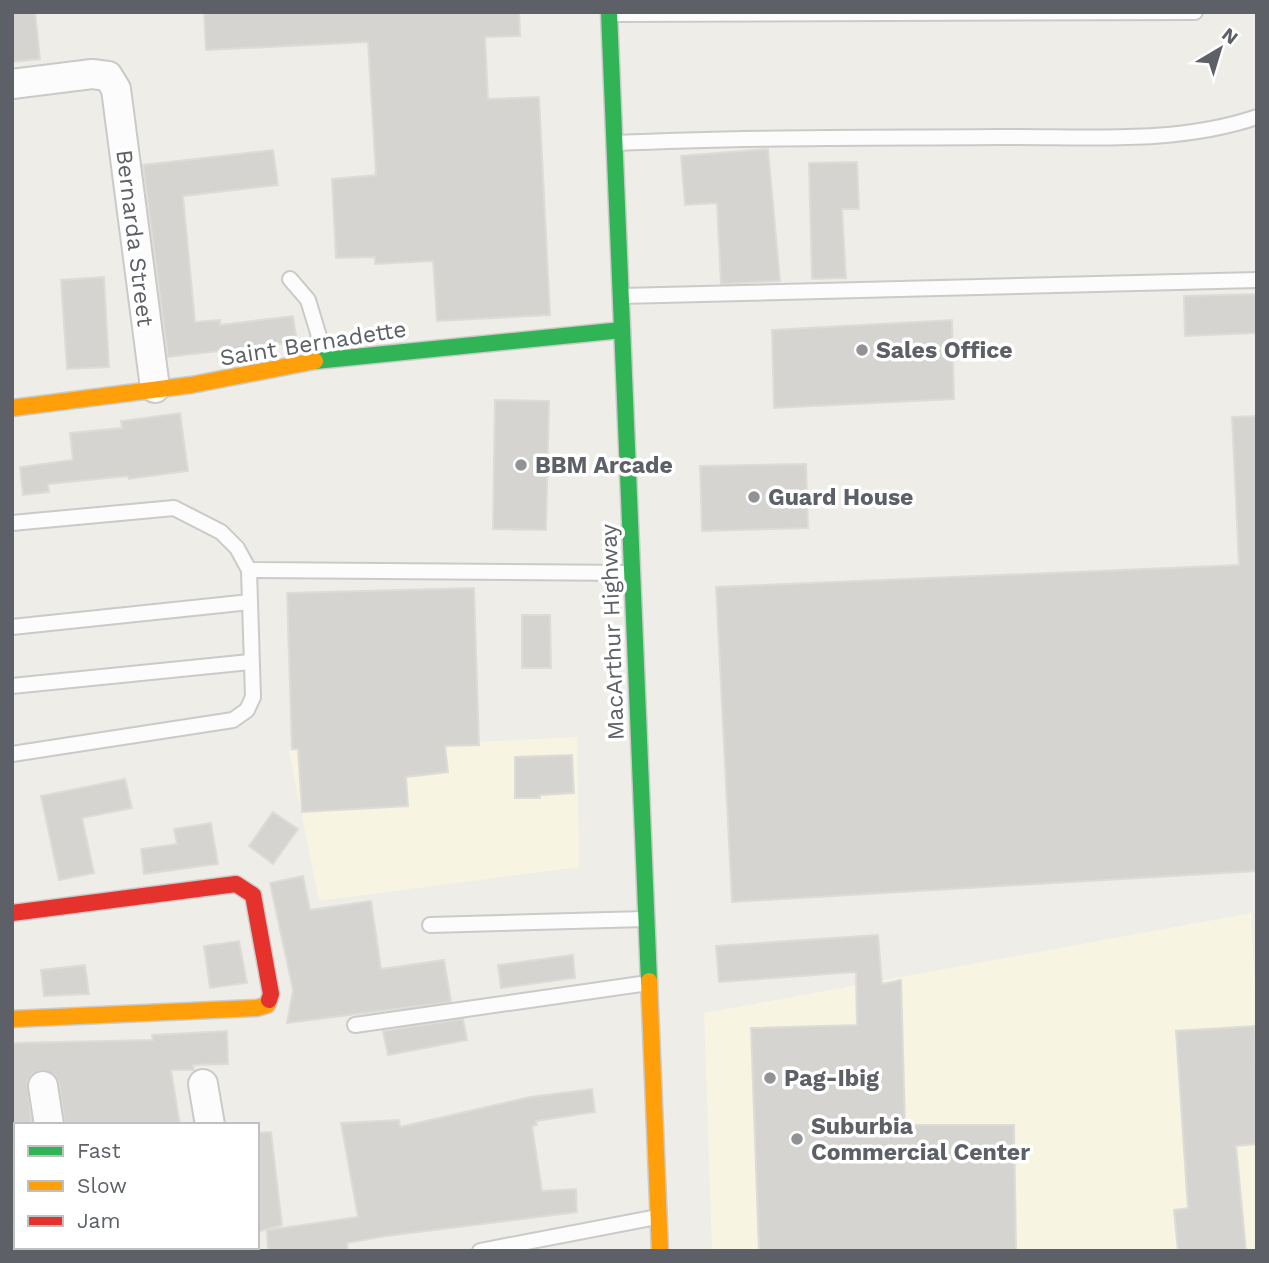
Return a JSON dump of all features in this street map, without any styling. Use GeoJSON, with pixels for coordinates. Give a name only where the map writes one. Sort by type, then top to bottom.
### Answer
{"type":"FeatureCollection","features":[{"type":"Feature","properties":{"kind":"main road","name":"MacArthur Highway"},"geometry":{"type":"LineString","coordinates":[[609,13],[660,1251]]}},
{"type":"Feature","properties":{"kind":"main road","name":"Saint Bernadette"},"geometry":{"type":"LineString","coordinates":[[12,408],[191,385],[326,359],[622,330]]}},
{"type":"Feature","properties":{"kind":"main road"},"geometry":{"type":"LineString","coordinates":[[12,913],[236,884],[245,887],[253,895],[271,994],[267,1005],[257,1009],[12,1019]]}},
{"type":"Feature","properties":{"kind":"street","name":"Bernarda Street"},"geometry":{"type":"LineString","coordinates":[[12,83],[92,74],[108,76],[116,89],[155,388]]}},
{"type":"Feature","properties":{"kind":"street"},"geometry":{"type":"LineString","coordinates":[[203,1084],[210,1123]]}},
{"type":"Feature","properties":{"kind":"street"},"geometry":{"type":"LineString","coordinates":[[43,1086],[49,1123]]}},
{"type":"Feature","properties":{"kind":"lane"},"geometry":{"type":"LineString","coordinates":[[609,13],[1195,12]]}},
{"type":"Feature","properties":{"kind":"lane"},"geometry":{"type":"LineString","coordinates":[[614,143],[745,138],[1159,136],[1230,126],[1257,117]]}},
{"type":"Feature","properties":{"kind":"lane"},"geometry":{"type":"LineString","coordinates":[[290,279],[307,300],[320,331],[326,359]]}},
{"type":"Feature","properties":{"kind":"lane"},"geometry":{"type":"LineString","coordinates":[[621,296],[1257,280]]}},
{"type":"Feature","properties":{"kind":"lane"},"geometry":{"type":"LineString","coordinates":[[12,523],[174,508],[221,532],[237,548],[249,570],[253,697],[247,710],[233,720],[12,754]]}},
{"type":"Feature","properties":{"kind":"lane"},"geometry":{"type":"LineString","coordinates":[[249,570],[632,573]]}},
{"type":"Feature","properties":{"kind":"lane"},"geometry":{"type":"LineString","coordinates":[[12,627],[250,602]]}},
{"type":"Feature","properties":{"kind":"lane"},"geometry":{"type":"LineString","coordinates":[[12,687],[250,662]]}},
{"type":"Feature","properties":{"kind":"lane"},"geometry":{"type":"LineString","coordinates":[[430,925],[647,919]]}},
{"type":"Feature","properties":{"kind":"lane"},"geometry":{"type":"LineString","coordinates":[[355,1026],[649,983]]}},
{"type":"Feature","properties":{"kind":"lane"},"geometry":{"type":"LineString","coordinates":[[480,1251],[659,1216]]}},
{"type":"Feature","properties":{"kind":"shaded area"},"geometry":{"type":"Polygon","coordinates":[[[577,737],[579,867],[319,901],[289,751],[577,737]]]}},
{"type":"Feature","properties":{"kind":"shaded area"},"geometry":{"type":"Polygon","coordinates":[[[1251,913],[1257,1022],[1257,1251],[712,1251],[704,1013],[1251,913]]]}},
{"type":"Feature","properties":{"kind":"building"},"geometry":{"type":"Polygon","coordinates":[[[12,12],[35,12],[40,59],[12,62],[12,12]]]}},
{"type":"Feature","properties":{"kind":"building"},"geometry":{"type":"Polygon","coordinates":[[[204,12],[519,12],[520,36],[485,37],[488,99],[539,97],[550,315],[437,321],[433,261],[375,264],[375,257],[336,258],[332,179],[376,175],[368,42],[206,50],[204,12]]]}},
{"type":"Feature","properties":{"kind":"building"},"geometry":{"type":"Polygon","coordinates":[[[768,149],[780,281],[721,284],[717,203],[685,205],[681,156],[768,149]]]}},
{"type":"Feature","properties":{"kind":"building"},"geometry":{"type":"Polygon","coordinates":[[[273,150],[278,185],[183,196],[195,322],[220,320],[220,325],[293,316],[297,342],[168,357],[143,165],[273,150]]]}},
{"type":"Feature","properties":{"kind":"building"},"geometry":{"type":"Polygon","coordinates":[[[857,162],[859,209],[842,209],[846,278],[812,279],[809,163],[857,162]]]}},
{"type":"Feature","properties":{"kind":"building"},"geometry":{"type":"Polygon","coordinates":[[[104,277],[109,367],[67,369],[61,280],[104,277]]]}},
{"type":"Feature","properties":{"kind":"building"},"geometry":{"type":"Polygon","coordinates":[[[1257,294],[1257,333],[1185,336],[1184,296],[1257,294]]]}},
{"type":"Feature","properties":{"kind":"building","name":"Sales Office"},"geometry":{"type":"Polygon","coordinates":[[[952,320],[954,399],[774,408],[772,330],[952,320]]]}},
{"type":"Feature","properties":{"kind":"building","name":"BBM Arcade"},"geometry":{"type":"Polygon","coordinates":[[[495,400],[549,401],[546,530],[493,529],[495,400]]]}},
{"type":"Feature","properties":{"kind":"building"},"geometry":{"type":"Polygon","coordinates":[[[180,413],[188,471],[129,479],[128,476],[48,484],[49,492],[23,495],[20,467],[73,460],[70,433],[122,428],[121,421],[180,413]]]}},
{"type":"Feature","properties":{"kind":"building"},"geometry":{"type":"Polygon","coordinates":[[[1257,416],[1257,871],[732,902],[716,587],[1239,565],[1232,417],[1257,416]]]}},
{"type":"Feature","properties":{"kind":"building","name":"Guard House"},"geometry":{"type":"Polygon","coordinates":[[[806,464],[808,528],[702,531],[700,466],[806,464]]]}},
{"type":"Feature","properties":{"kind":"building"},"geometry":{"type":"Polygon","coordinates":[[[474,588],[479,745],[445,746],[448,772],[406,777],[408,806],[302,812],[298,749],[292,749],[287,593],[474,588]]]}},
{"type":"Feature","properties":{"kind":"building"},"geometry":{"type":"Polygon","coordinates":[[[522,615],[550,615],[551,668],[522,668],[522,615]]]}},
{"type":"Feature","properties":{"kind":"building"},"geometry":{"type":"Polygon","coordinates":[[[572,755],[574,793],[540,795],[540,798],[515,798],[515,757],[572,755]]]}},
{"type":"Feature","properties":{"kind":"building"},"geometry":{"type":"Polygon","coordinates":[[[125,779],[132,808],[82,818],[94,873],[59,880],[41,796],[125,779]]]}},
{"type":"Feature","properties":{"kind":"building"},"geometry":{"type":"Polygon","coordinates":[[[273,812],[298,829],[273,864],[249,846],[273,812]]]}},
{"type":"Feature","properties":{"kind":"building"},"geometry":{"type":"Polygon","coordinates":[[[211,823],[218,864],[144,874],[141,849],[177,844],[174,829],[211,823]]]}},
{"type":"Feature","properties":{"kind":"building"},"geometry":{"type":"Polygon","coordinates":[[[303,876],[310,910],[371,901],[381,969],[444,960],[451,1002],[287,1023],[293,990],[270,883],[303,876]]]}},
{"type":"Feature","properties":{"kind":"building"},"geometry":{"type":"Polygon","coordinates":[[[878,935],[882,984],[901,980],[905,1125],[1014,1125],[1016,1251],[759,1251],[751,1028],[857,1025],[856,972],[719,982],[716,946],[878,935]]]}},
{"type":"Feature","properties":{"kind":"building"},"geometry":{"type":"Polygon","coordinates":[[[239,941],[247,983],[210,988],[204,946],[239,941]]]}},
{"type":"Feature","properties":{"kind":"building"},"geometry":{"type":"Polygon","coordinates":[[[573,955],[575,978],[501,988],[498,965],[573,955]]]}},
{"type":"Feature","properties":{"kind":"building"},"geometry":{"type":"Polygon","coordinates":[[[85,965],[89,994],[44,996],[41,970],[85,965]]]}},
{"type":"Feature","properties":{"kind":"building"},"geometry":{"type":"Polygon","coordinates":[[[463,1019],[467,1040],[388,1055],[383,1031],[463,1019]]]}},
{"type":"Feature","properties":{"kind":"building"},"geometry":{"type":"Polygon","coordinates":[[[1255,1026],[1257,1144],[1236,1146],[1246,1251],[1178,1251],[1174,1210],[1188,1208],[1176,1031],[1255,1026]]]}},
{"type":"Feature","properties":{"kind":"building"},"geometry":{"type":"Polygon","coordinates":[[[227,1031],[228,1064],[193,1065],[194,1070],[171,1070],[180,1123],[65,1123],[59,1083],[55,1075],[41,1070],[32,1074],[27,1081],[32,1123],[12,1125],[12,1043],[153,1040],[152,1035],[227,1031]]]}},
{"type":"Feature","properties":{"kind":"building"},"geometry":{"type":"Polygon","coordinates":[[[592,1089],[595,1112],[536,1121],[537,1125],[532,1126],[542,1191],[576,1189],[577,1212],[386,1236],[347,1243],[348,1251],[268,1251],[267,1230],[358,1217],[341,1123],[399,1120],[400,1127],[530,1097],[592,1089]]]}},
{"type":"Feature","properties":{"kind":"building"},"geometry":{"type":"Polygon","coordinates":[[[271,1132],[282,1225],[259,1231],[259,1133],[271,1132]]]}},
{"type":"Feature","properties":{"kind":"traffic: fast"},"geometry":{"type":"LineString","coordinates":[[609,12],[649,981]]}},
{"type":"Feature","properties":{"kind":"traffic: fast"},"geometry":{"type":"LineString","coordinates":[[315,361],[622,330]]}},
{"type":"Feature","properties":{"kind":"traffic: slow"},"geometry":{"type":"LineString","coordinates":[[12,408],[191,385],[315,361]]}},
{"type":"Feature","properties":{"kind":"traffic: slow"},"geometry":{"type":"LineString","coordinates":[[649,981],[660,1251]]}},
{"type":"Feature","properties":{"kind":"traffic: slow"},"geometry":{"type":"LineString","coordinates":[[12,1019],[257,1008],[267,1005],[269,1000]]}},
{"type":"Feature","properties":{"kind":"traffic: jam"},"geometry":{"type":"LineString","coordinates":[[12,913],[236,884],[253,895],[271,994],[269,1000]]}},
{"type":"Feature","properties":{"kind":"place","name":"Sales Office"},"geometry":{"type":"Point","coordinates":[862,350]}},
{"type":"Feature","properties":{"kind":"place","name":"BBM Arcade"},"geometry":{"type":"Point","coordinates":[521,465]}},
{"type":"Feature","properties":{"kind":"place","name":"Guard House"},"geometry":{"type":"Point","coordinates":[754,497]}},
{"type":"Feature","properties":{"kind":"place","name":"Pag-Ibig"},"geometry":{"type":"Point","coordinates":[770,1078]}},
{"type":"Feature","properties":{"kind":"place","name":"Suburbia Commercial Center"},"geometry":{"type":"Point","coordinates":[797,1139]}}]}
